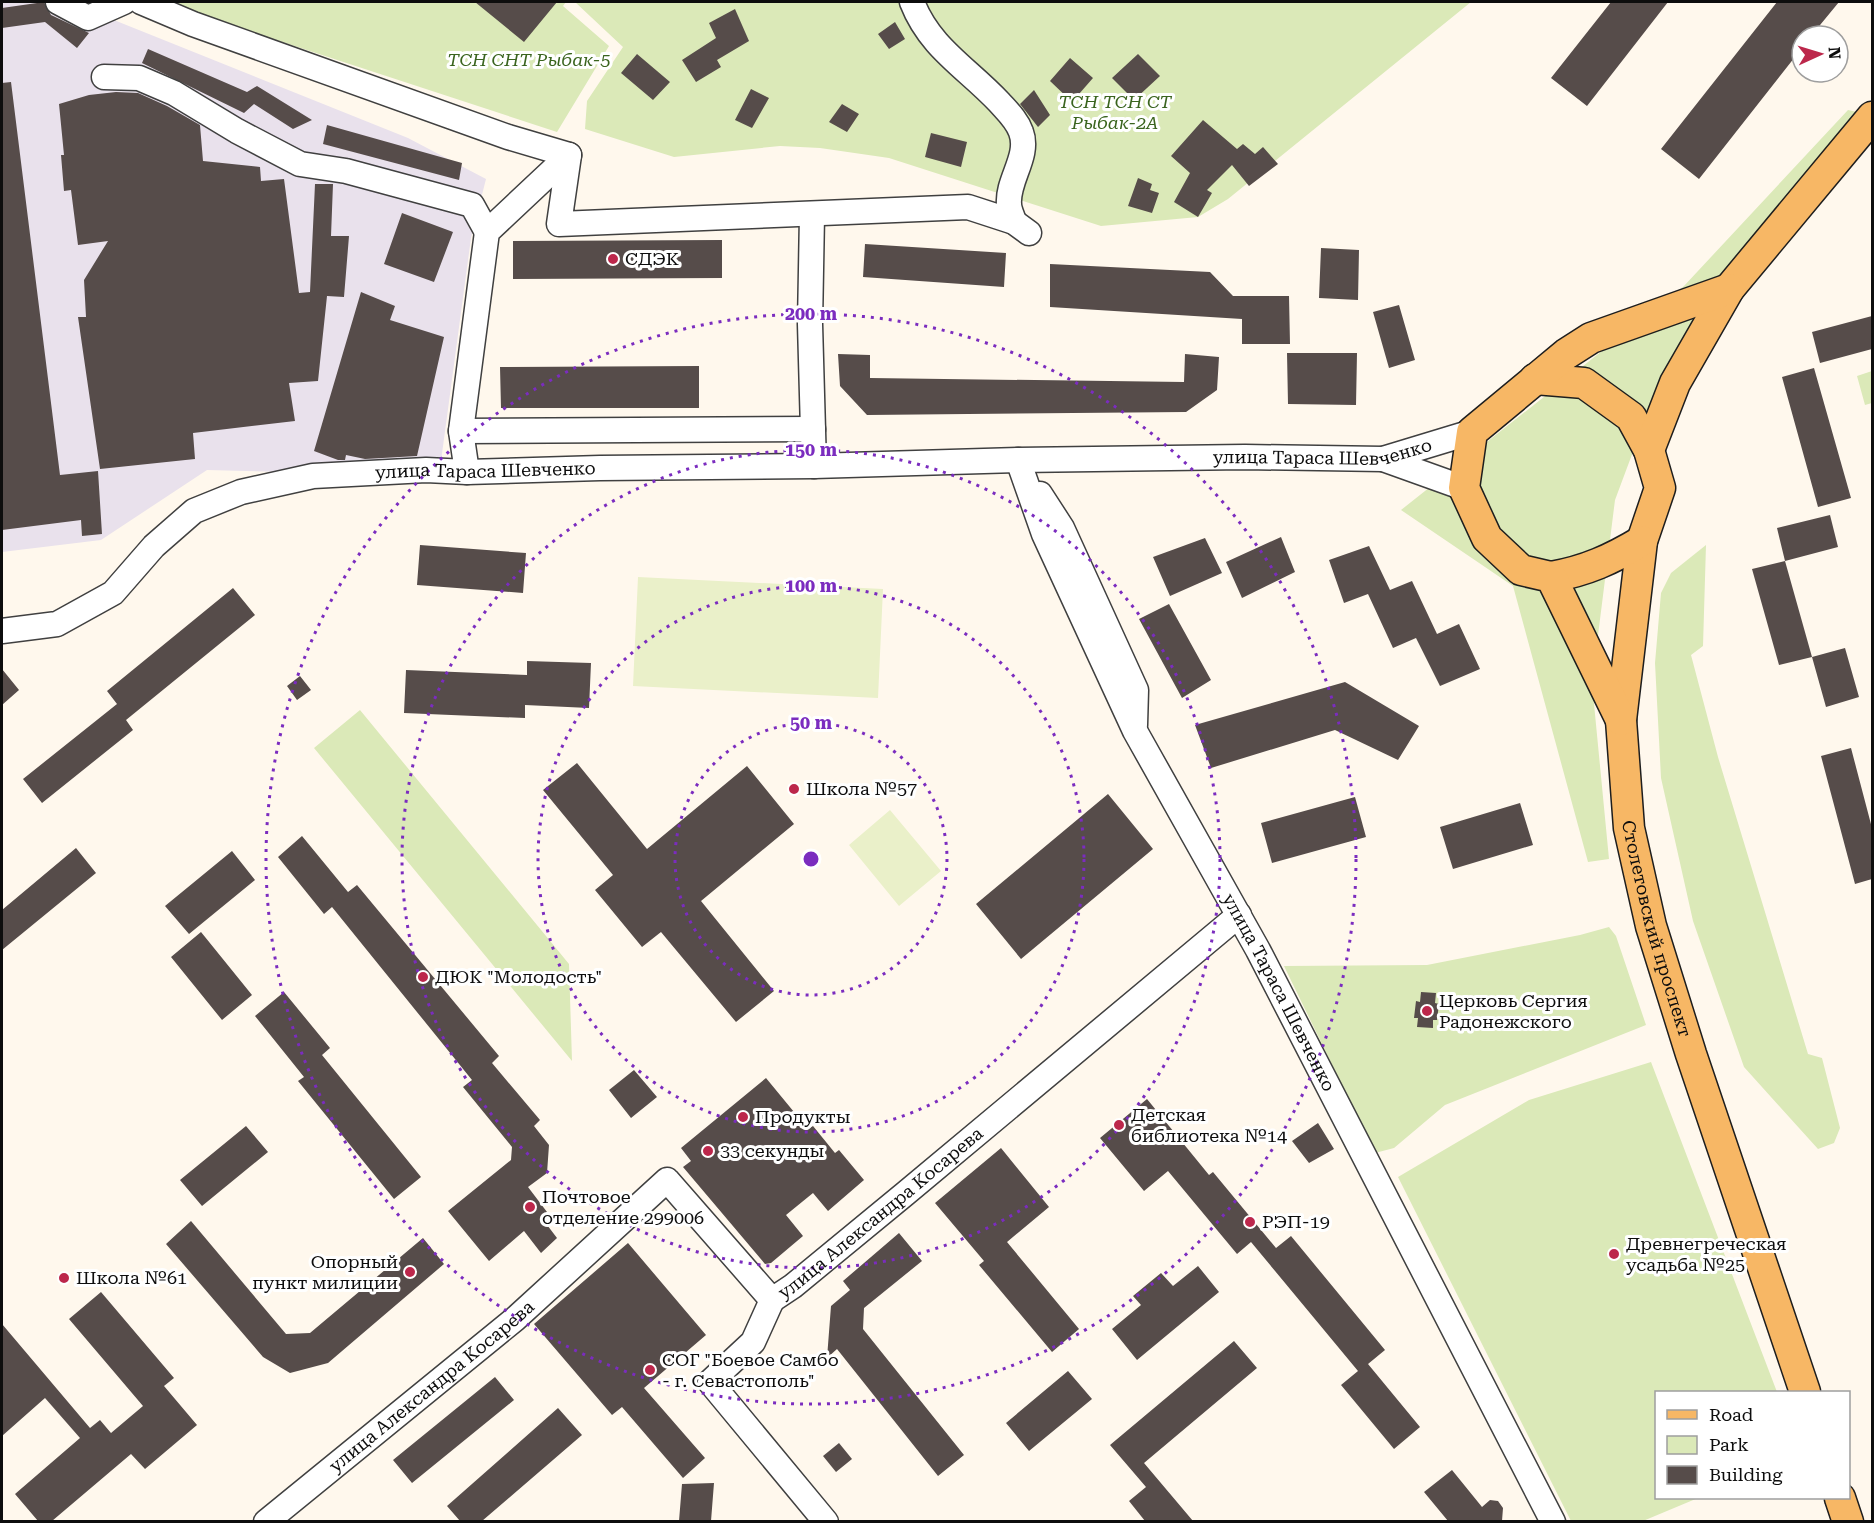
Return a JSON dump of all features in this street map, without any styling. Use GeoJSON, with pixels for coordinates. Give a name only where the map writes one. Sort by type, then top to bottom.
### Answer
{"type":"FeatureCollection","features":[{"type":"Feature","properties":{"kind":"main road"},"geometry":{"type":"LineString","coordinates":[[1649,450],[1675,383],[1728,289],[1872,117]]}},
{"type":"Feature","properties":{"kind":"main road","name":"улица Тараса Шевченко"},"geometry":{"type":"LineString","coordinates":[[1472,432],[1535,379],[1591,338],[1728,289]]}},
{"type":"Feature","properties":{"kind":"main road"},"geometry":{"type":"LineString","coordinates":[[1535,379],[1584,383],[1631,417],[1649,450]]}},
{"type":"Feature","properties":{"kind":"main road"},"geometry":{"type":"LineString","coordinates":[[1472,432],[1464,488],[1487,538],[1521,570],[1551,577],[1582,572],[1607,562],[1642,541]]}},
{"type":"Feature","properties":{"kind":"main road","name":"Столетовский проспект"},"geometry":{"type":"LineString","coordinates":[[1649,450],[1660,488],[1642,541],[1621,720],[1629,828],[1651,926],[1694,1063],[1805,1391]]}},
{"type":"Feature","properties":{"kind":"main road"},"geometry":{"type":"LineString","coordinates":[[1551,577],[1621,720]]}},
{"type":"Feature","properties":{"kind":"main road"},"geometry":{"type":"LineString","coordinates":[[1841,1499],[1848,1521]]}},
{"type":"Feature","properties":{"kind":"street"},"geometry":{"type":"LineString","coordinates":[[58,2],[88,18],[124,2]]}},
{"type":"Feature","properties":{"kind":"street"},"geometry":{"type":"LineString","coordinates":[[141,2],[215,32],[508,137],[569,155]]}},
{"type":"Feature","properties":{"kind":"street"},"geometry":{"type":"LineString","coordinates":[[569,155],[559,224],[969,207],[1021,227],[1009,204],[1022,152],[1022,134],[1015,120],[993,96],[945,52],[921,25],[912,2]]}},
{"type":"Feature","properties":{"kind":"street"},"geometry":{"type":"LineString","coordinates":[[104,76],[139,78],[156,85],[300,164],[346,171],[472,205],[487,232],[461,431],[467,472]]}},
{"type":"Feature","properties":{"kind":"street"},"geometry":{"type":"LineString","coordinates":[[487,232],[569,155]]}},
{"type":"Feature","properties":{"kind":"street"},"geometry":{"type":"LineString","coordinates":[[812,215],[810,324],[814,466]]}},
{"type":"Feature","properties":{"kind":"street"},"geometry":{"type":"LineString","coordinates":[[461,431],[813,429]]}},
{"type":"Feature","properties":{"kind":"street","name":"улица Тараса Шевченко"},"geometry":{"type":"LineString","coordinates":[[2,631],[57,624],[113,593],[154,546],[194,511],[241,492],[313,476],[426,470],[467,472],[814,466],[1018,459],[1245,457],[1383,459],[1472,432]]}},
{"type":"Feature","properties":{"kind":"street","name":"улица Тараса Шевченко"},"geometry":{"type":"LineString","coordinates":[[1018,459],[1044,534],[1135,731],[1239,915],[1553,1521]]}},
{"type":"Feature","properties":{"kind":"street"},"geometry":{"type":"LineString","coordinates":[[1383,459],[1464,488]]}},
{"type":"Feature","properties":{"kind":"street","name":"улица Александра Косарева"},"geometry":{"type":"LineString","coordinates":[[266,1521],[515,1319],[667,1180],[772,1300],[898,1200],[1239,915]]}},
{"type":"Feature","properties":{"kind":"street"},"geometry":{"type":"LineString","coordinates":[[772,1300],[753,1342],[710,1382],[826,1521]]}},
{"type":"Feature","properties":{"kind":"shaded area"},"geometry":{"type":"Polygon","coordinates":[[[2,2],[69,2],[408,138],[486,179],[471,238],[439,476],[207,470],[101,540],[2,552],[2,2]]]}},
{"type":"Feature","properties":{"kind":"green space","name":"ТСН СНТ Рыбак-5"},"geometry":{"type":"Polygon","coordinates":[[[160,2],[566,2],[563,6],[609,46],[557,132],[160,2]]]}},
{"type":"Feature","properties":{"kind":"green space","name":"ТСН ТСН СТ Рыбак-2А"},"geometry":{"type":"Polygon","coordinates":[[[575,2],[1471,2],[1228,199],[1198,217],[1101,226],[889,158],[820,148],[780,146],[674,157],[585,129],[587,101],[623,47],[575,2]]]}},
{"type":"Feature","properties":{"kind":"green space"},"geometry":{"type":"Polygon","coordinates":[[[1848,110],[1857,112],[1711,293],[1662,374],[1615,500],[1592,683],[1609,859],[1588,862],[1513,586],[1401,510],[1684,286],[1848,110]]]}},
{"type":"Feature","properties":{"kind":"green space"},"geometry":{"type":"Polygon","coordinates":[[[1872,371],[1872,403],[1865,405],[1857,376],[1872,371]]]}},
{"type":"Feature","properties":{"kind":"green space"},"geometry":{"type":"Polygon","coordinates":[[[1706,545],[1703,646],[1691,655],[1718,757],[1808,1054],[1822,1058],[1840,1128],[1834,1143],[1818,1149],[1744,1067],[1693,921],[1661,778],[1655,663],[1661,593],[1671,573],[1706,545]]]}},
{"type":"Feature","properties":{"kind":"green space"},"geometry":{"type":"Polygon","coordinates":[[[638,577],[883,589],[878,698],[633,686],[638,577]]]}},
{"type":"Feature","properties":{"kind":"green space"},"geometry":{"type":"Polygon","coordinates":[[[360,710],[569,964],[572,1061],[314,748],[360,710]]]}},
{"type":"Feature","properties":{"kind":"green space"},"geometry":{"type":"Polygon","coordinates":[[[890,810],[941,871],[899,906],[849,845],[890,810]]]}},
{"type":"Feature","properties":{"kind":"green space"},"geometry":{"type":"Polygon","coordinates":[[[1609,927],[1616,936],[1646,1025],[1445,1105],[1394,1148],[1375,1153],[1284,966],[1427,965],[1580,935],[1609,927]]]}},
{"type":"Feature","properties":{"kind":"green space"},"geometry":{"type":"Polygon","coordinates":[[[1651,1062],[1777,1391],[1655,1391],[1655,1499],[1696,1499],[1643,1521],[1571,1521],[1398,1177],[1529,1100],[1651,1062]]]}},
{"type":"Feature","properties":{"kind":"building"},"geometry":{"type":"Polygon","coordinates":[[[44,2],[51,15],[89,33],[77,48],[45,22],[2,28],[2,8],[44,2]]]}},
{"type":"Feature","properties":{"kind":"building"},"geometry":{"type":"Polygon","coordinates":[[[475,2],[557,2],[524,42],[475,2]]]}},
{"type":"Feature","properties":{"kind":"building"},"geometry":{"type":"Polygon","coordinates":[[[1611,2],[1668,2],[1587,106],[1551,78],[1611,2]]]}},
{"type":"Feature","properties":{"kind":"building"},"geometry":{"type":"Polygon","coordinates":[[[1777,2],[1839,2],[1821,24],[1790,24],[1790,63],[1699,179],[1661,149],[1777,2]]]}},
{"type":"Feature","properties":{"kind":"building"},"geometry":{"type":"Polygon","coordinates":[[[735,9],[749,41],[717,60],[721,67],[696,82],[682,60],[716,38],[709,23],[735,9]]]}},
{"type":"Feature","properties":{"kind":"building"},"geometry":{"type":"Polygon","coordinates":[[[895,22],[905,39],[889,49],[878,34],[895,22]]]}},
{"type":"Feature","properties":{"kind":"building"},"geometry":{"type":"Polygon","coordinates":[[[148,49],[247,92],[257,86],[312,120],[293,129],[254,104],[244,113],[142,63],[148,49]]]}},
{"type":"Feature","properties":{"kind":"building"},"geometry":{"type":"Polygon","coordinates":[[[637,54],[670,82],[653,100],[621,73],[637,54]]]}},
{"type":"Feature","properties":{"kind":"building"},"geometry":{"type":"Polygon","coordinates":[[[1138,54],[1160,76],[1134,100],[1112,78],[1138,54]]]}},
{"type":"Feature","properties":{"kind":"building"},"geometry":{"type":"Polygon","coordinates":[[[1070,58],[1093,78],[1072,102],[1050,81],[1070,58]]]}},
{"type":"Feature","properties":{"kind":"building"},"geometry":{"type":"Polygon","coordinates":[[[11,82],[60,475],[98,471],[102,534],[82,536],[81,520],[2,530],[2,83],[11,82]]]}},
{"type":"Feature","properties":{"kind":"building"},"geometry":{"type":"Polygon","coordinates":[[[751,89],[769,98],[752,128],[735,120],[751,89]]]}},
{"type":"Feature","properties":{"kind":"building"},"geometry":{"type":"Polygon","coordinates":[[[1034,90],[1050,115],[1038,127],[1020,104],[1034,90]]]}},
{"type":"Feature","properties":{"kind":"building"},"geometry":{"type":"Polygon","coordinates":[[[116,92],[138,93],[200,125],[203,161],[260,167],[261,181],[284,179],[299,293],[310,292],[315,184],[333,184],[331,236],[349,236],[344,297],[327,296],[318,381],[289,383],[295,421],[193,433],[195,459],[100,469],[78,317],[86,317],[84,280],[108,241],[78,245],[71,190],[64,191],[61,155],[64,155],[59,104],[89,95],[116,92]]]}},
{"type":"Feature","properties":{"kind":"building"},"geometry":{"type":"Polygon","coordinates":[[[842,104],[859,114],[847,132],[829,122],[842,104]]]}},
{"type":"Feature","properties":{"kind":"building"},"geometry":{"type":"Polygon","coordinates":[[[1203,120],[1237,149],[1243,144],[1255,154],[1263,147],[1278,164],[1249,186],[1232,165],[1207,190],[1212,193],[1198,217],[1174,202],[1190,173],[1171,156],[1203,120]]]}},
{"type":"Feature","properties":{"kind":"building"},"geometry":{"type":"Polygon","coordinates":[[[327,125],[462,163],[459,180],[323,144],[327,125]]]}},
{"type":"Feature","properties":{"kind":"building"},"geometry":{"type":"Polygon","coordinates":[[[931,133],[967,142],[961,167],[925,157],[931,133]]]}},
{"type":"Feature","properties":{"kind":"building"},"geometry":{"type":"Polygon","coordinates":[[[1138,178],[1152,184],[1150,190],[1159,193],[1152,213],[1128,206],[1138,178]]]}},
{"type":"Feature","properties":{"kind":"building"},"geometry":{"type":"Polygon","coordinates":[[[402,213],[453,232],[434,282],[384,264],[402,213]]]}},
{"type":"Feature","properties":{"kind":"building"},"geometry":{"type":"Polygon","coordinates":[[[722,240],[722,278],[513,279],[513,241],[722,240]]]}},
{"type":"Feature","properties":{"kind":"building"},"geometry":{"type":"Polygon","coordinates":[[[865,244],[1006,253],[1004,287],[863,277],[865,244]]]}},
{"type":"Feature","properties":{"kind":"building"},"geometry":{"type":"Polygon","coordinates":[[[1321,248],[1359,250],[1358,300],[1319,298],[1321,248]]]}},
{"type":"Feature","properties":{"kind":"building"},"geometry":{"type":"Polygon","coordinates":[[[1050,264],[1210,272],[1233,296],[1289,296],[1290,344],[1242,344],[1242,319],[1050,307],[1050,264]]]}},
{"type":"Feature","properties":{"kind":"building"},"geometry":{"type":"Polygon","coordinates":[[[361,292],[395,306],[390,320],[444,337],[417,456],[365,459],[346,455],[345,460],[338,460],[314,451],[361,292]]]}},
{"type":"Feature","properties":{"kind":"building"},"geometry":{"type":"Polygon","coordinates":[[[1399,305],[1415,360],[1389,368],[1373,312],[1399,305]]]}},
{"type":"Feature","properties":{"kind":"building"},"geometry":{"type":"Polygon","coordinates":[[[1872,316],[1872,349],[1820,363],[1812,332],[1872,316]]]}},
{"type":"Feature","properties":{"kind":"building"},"geometry":{"type":"Polygon","coordinates":[[[1287,353],[1357,353],[1356,405],[1288,404],[1287,353]]]}},
{"type":"Feature","properties":{"kind":"building"},"geometry":{"type":"Polygon","coordinates":[[[838,354],[870,355],[870,378],[1184,382],[1185,354],[1219,357],[1217,390],[1186,412],[867,415],[840,386],[838,354]]]}},
{"type":"Feature","properties":{"kind":"building"},"geometry":{"type":"Polygon","coordinates":[[[699,366],[699,408],[501,408],[500,367],[699,366]]]}},
{"type":"Feature","properties":{"kind":"building"},"geometry":{"type":"Polygon","coordinates":[[[1814,368],[1851,498],[1818,507],[1782,377],[1814,368]]]}},
{"type":"Feature","properties":{"kind":"building"},"geometry":{"type":"Polygon","coordinates":[[[1830,515],[1838,547],[1785,561],[1777,528],[1830,515]]]}},
{"type":"Feature","properties":{"kind":"building"},"geometry":{"type":"Polygon","coordinates":[[[1281,537],[1295,572],[1242,598],[1226,562],[1281,537]]]}},
{"type":"Feature","properties":{"kind":"building"},"geometry":{"type":"Polygon","coordinates":[[[1205,538],[1222,573],[1170,596],[1153,557],[1205,538]]]}},
{"type":"Feature","properties":{"kind":"building"},"geometry":{"type":"Polygon","coordinates":[[[420,545],[526,553],[523,593],[417,585],[420,545]]]}},
{"type":"Feature","properties":{"kind":"building"},"geometry":{"type":"Polygon","coordinates":[[[1369,546],[1390,590],[1412,581],[1437,634],[1459,624],[1480,669],[1440,686],[1416,638],[1393,648],[1368,594],[1344,603],[1329,560],[1369,546]]]}},
{"type":"Feature","properties":{"kind":"building"},"geometry":{"type":"Polygon","coordinates":[[[1785,561],[1812,657],[1779,665],[1752,569],[1785,561]]]}},
{"type":"Feature","properties":{"kind":"building"},"geometry":{"type":"Polygon","coordinates":[[[233,588],[255,615],[126,720],[133,730],[42,803],[23,779],[117,704],[107,691],[233,588]]]}},
{"type":"Feature","properties":{"kind":"building"},"geometry":{"type":"Polygon","coordinates":[[[1169,604],[1211,680],[1182,698],[1139,619],[1169,604]]]}},
{"type":"Feature","properties":{"kind":"building"},"geometry":{"type":"Polygon","coordinates":[[[1845,648],[1859,697],[1826,707],[1812,657],[1845,648]]]}},
{"type":"Feature","properties":{"kind":"building"},"geometry":{"type":"Polygon","coordinates":[[[527,661],[591,663],[589,708],[525,705],[525,718],[404,713],[406,670],[527,675],[527,661]]]}},
{"type":"Feature","properties":{"kind":"building"},"geometry":{"type":"Polygon","coordinates":[[[2,669],[19,690],[2,705],[2,669]]]}},
{"type":"Feature","properties":{"kind":"building"},"geometry":{"type":"Polygon","coordinates":[[[300,676],[311,690],[297,700],[287,686],[300,676]]]}},
{"type":"Feature","properties":{"kind":"building"},"geometry":{"type":"Polygon","coordinates":[[[1345,682],[1419,726],[1398,760],[1335,730],[1211,768],[1195,725],[1345,682]]]}},
{"type":"Feature","properties":{"kind":"building"},"geometry":{"type":"Polygon","coordinates":[[[1851,748],[1872,828],[1872,879],[1855,884],[1821,756],[1851,748]]]}},
{"type":"Feature","properties":{"kind":"building"},"geometry":{"type":"Polygon","coordinates":[[[577,763],[647,849],[747,766],[794,824],[701,901],[774,991],[736,1022],[661,932],[642,947],[595,890],[613,875],[543,790],[577,763]]]}},
{"type":"Feature","properties":{"kind":"building"},"geometry":{"type":"Polygon","coordinates":[[[1108,794],[1153,849],[1021,959],[976,904],[1108,794]]]}},
{"type":"Feature","properties":{"kind":"building"},"geometry":{"type":"Polygon","coordinates":[[[1355,797],[1366,837],[1272,863],[1261,823],[1355,797]]]}},
{"type":"Feature","properties":{"kind":"building"},"geometry":{"type":"Polygon","coordinates":[[[1520,803],[1533,845],[1453,869],[1440,827],[1520,803]]]}},
{"type":"Feature","properties":{"kind":"building"},"geometry":{"type":"Polygon","coordinates":[[[302,836],[348,892],[357,885],[499,1056],[492,1063],[540,1120],[534,1126],[549,1145],[547,1173],[528,1187],[547,1212],[541,1217],[557,1238],[541,1253],[524,1231],[489,1261],[448,1211],[511,1160],[512,1147],[463,1087],[472,1080],[332,907],[324,914],[278,857],[302,836]]]}},
{"type":"Feature","properties":{"kind":"building"},"geometry":{"type":"Polygon","coordinates":[[[76,848],[96,873],[2,950],[2,910],[76,848]]]}},
{"type":"Feature","properties":{"kind":"building"},"geometry":{"type":"Polygon","coordinates":[[[232,851],[255,880],[189,934],[165,906],[232,851]]]}},
{"type":"Feature","properties":{"kind":"building"},"geometry":{"type":"Polygon","coordinates":[[[201,932],[252,995],[222,1020],[171,957],[201,932]]]}},
{"type":"Feature","properties":{"kind":"building"},"geometry":{"type":"Polygon","coordinates":[[[284,992],[330,1048],[322,1055],[421,1177],[394,1199],[298,1081],[304,1077],[255,1016],[284,992]]]}},
{"type":"Feature","properties":{"kind":"building","name":"Церковь Сергия Радонежского"},"geometry":{"type":"Polygon","coordinates":[[[1421,992],[1436,993],[1435,1003],[1439,1004],[1437,1020],[1433,1020],[1433,1028],[1417,1027],[1418,1018],[1414,1018],[1416,1001],[1420,1002],[1421,992]]]}},
{"type":"Feature","properties":{"kind":"building"},"geometry":{"type":"Polygon","coordinates":[[[634,1070],[657,1097],[631,1118],[609,1090],[634,1070]]]}},
{"type":"Feature","properties":{"kind":"building"},"geometry":{"type":"Polygon","coordinates":[[[766,1078],[808,1129],[813,1126],[835,1153],[839,1150],[864,1180],[828,1211],[813,1193],[786,1215],[803,1236],[771,1263],[765,1264],[683,1167],[691,1161],[681,1148],[766,1078]]]}},
{"type":"Feature","properties":{"kind":"building"},"geometry":{"type":"Polygon","coordinates":[[[1147,1099],[1209,1175],[1213,1172],[1276,1248],[1291,1236],[1385,1350],[1368,1364],[1420,1427],[1394,1449],[1341,1385],[1358,1371],[1251,1242],[1237,1254],[1168,1171],[1144,1191],[1100,1138],[1147,1099]]]}},
{"type":"Feature","properties":{"kind":"building"},"geometry":{"type":"Polygon","coordinates":[[[1318,1123],[1334,1149],[1309,1163],[1292,1141],[1318,1123]]]}},
{"type":"Feature","properties":{"kind":"building"},"geometry":{"type":"Polygon","coordinates":[[[246,1126],[268,1152],[202,1206],[180,1180],[246,1126]]]}},
{"type":"Feature","properties":{"kind":"building"},"geometry":{"type":"Polygon","coordinates":[[[1001,1148],[1049,1207],[1007,1242],[1079,1329],[1052,1352],[979,1265],[984,1261],[935,1203],[1001,1148]]]}},
{"type":"Feature","properties":{"kind":"building"},"geometry":{"type":"Polygon","coordinates":[[[191,1221],[286,1334],[310,1333],[423,1238],[444,1264],[328,1363],[290,1373],[263,1357],[166,1244],[191,1221]]]}},
{"type":"Feature","properties":{"kind":"building"},"geometry":{"type":"Polygon","coordinates":[[[899,1233],[922,1261],[864,1308],[863,1329],[964,1455],[938,1476],[837,1349],[827,1358],[831,1306],[850,1290],[843,1281],[899,1233]]]}},
{"type":"Feature","properties":{"kind":"building"},"geometry":{"type":"Polygon","coordinates":[[[628,1243],[706,1335],[644,1388],[705,1458],[683,1478],[622,1407],[612,1415],[534,1324],[628,1243]]]}},
{"type":"Feature","properties":{"kind":"building"},"geometry":{"type":"Polygon","coordinates":[[[1198,1266],[1219,1292],[1137,1360],[1112,1329],[1141,1305],[1133,1296],[1161,1273],[1173,1286],[1198,1266]]]}},
{"type":"Feature","properties":{"kind":"building"},"geometry":{"type":"Polygon","coordinates":[[[101,1292],[174,1378],[164,1386],[197,1425],[145,1469],[131,1454],[52,1521],[38,1521],[15,1494],[80,1438],[45,1398],[2,1436],[2,1324],[90,1428],[100,1420],[111,1433],[143,1406],[69,1319],[101,1292]]]}},
{"type":"Feature","properties":{"kind":"building"},"geometry":{"type":"Polygon","coordinates":[[[1234,1341],[1257,1368],[1144,1463],[1193,1521],[1145,1521],[1129,1501],[1146,1487],[1110,1445],[1234,1341]]]}},
{"type":"Feature","properties":{"kind":"building"},"geometry":{"type":"Polygon","coordinates":[[[1068,1371],[1092,1399],[1029,1451],[1006,1423],[1068,1371]]]}},
{"type":"Feature","properties":{"kind":"building"},"geometry":{"type":"Polygon","coordinates":[[[495,1377],[514,1400],[412,1483],[393,1460],[495,1377]]]}},
{"type":"Feature","properties":{"kind":"building"},"geometry":{"type":"Polygon","coordinates":[[[558,1408],[582,1435],[482,1521],[460,1521],[447,1506],[558,1408]]]}},
{"type":"Feature","properties":{"kind":"building"},"geometry":{"type":"Polygon","coordinates":[[[839,1443],[852,1459],[836,1472],[823,1456],[839,1443]]]}},
{"type":"Feature","properties":{"kind":"building"},"geometry":{"type":"Polygon","coordinates":[[[1452,1470],[1482,1507],[1490,1500],[1498,1501],[1503,1508],[1502,1521],[1448,1521],[1424,1492],[1452,1470]]]}},
{"type":"Feature","properties":{"kind":"building"},"geometry":{"type":"Polygon","coordinates":[[[714,1483],[711,1521],[679,1521],[682,1484],[714,1483]]]}},
{"type":"Feature","properties":{"kind":"place","name":"СДЭК"},"geometry":{"type":"Point","coordinates":[613,259]}},
{"type":"Feature","properties":{"kind":"place","name":"Школа №57"},"geometry":{"type":"Point","coordinates":[794,789]}},
{"type":"Feature","properties":{"kind":"place","name":"ДЮК \"Молодость\""},"geometry":{"type":"Point","coordinates":[423,977]}},
{"type":"Feature","properties":{"kind":"place","name":"Церковь Сергия Радонежского"},"geometry":{"type":"Point","coordinates":[1427,1011]}},
{"type":"Feature","properties":{"kind":"place","name":"Продукты"},"geometry":{"type":"Point","coordinates":[743,1117]}},
{"type":"Feature","properties":{"kind":"place","name":"Детская библиотека №14"},"geometry":{"type":"Point","coordinates":[1119,1125]}},
{"type":"Feature","properties":{"kind":"place","name":"33 секунды"},"geometry":{"type":"Point","coordinates":[708,1151]}},
{"type":"Feature","properties":{"kind":"place","name":"Почтовое отделение 299006"},"geometry":{"type":"Point","coordinates":[530,1207]}},
{"type":"Feature","properties":{"kind":"place","name":"РЭП-19"},"geometry":{"type":"Point","coordinates":[1250,1222]}},
{"type":"Feature","properties":{"kind":"place","name":"Древнегреческая усадьба №25"},"geometry":{"type":"Point","coordinates":[1614,1254]}},
{"type":"Feature","properties":{"kind":"place","name":"Опорный пункт милиции"},"geometry":{"type":"Point","coordinates":[410,1272]}},
{"type":"Feature","properties":{"kind":"place","name":"Школа №61"},"geometry":{"type":"Point","coordinates":[64,1278]}},
{"type":"Feature","properties":{"kind":"place","name":"СОГ \"Боевое Самбо - г. Севастополь\""},"geometry":{"type":"Point","coordinates":[650,1370]}}]}
